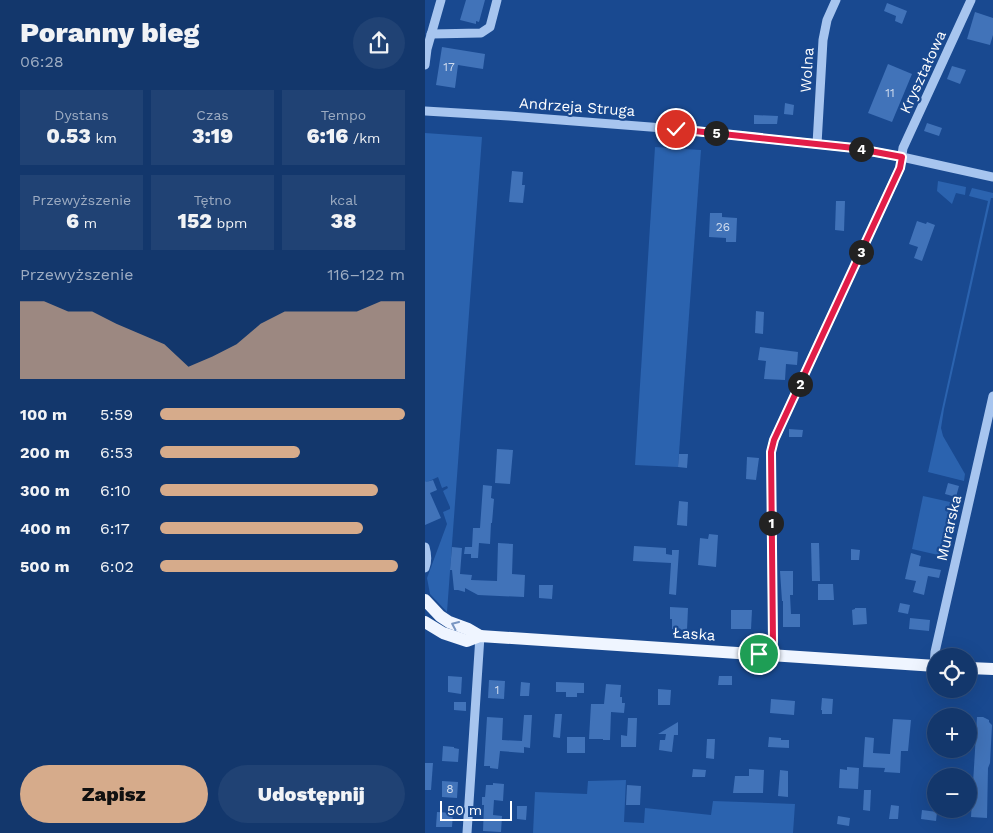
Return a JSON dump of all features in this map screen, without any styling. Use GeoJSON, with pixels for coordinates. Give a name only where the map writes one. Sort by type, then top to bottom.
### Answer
{"type":"FeatureCollection","features":[{"type":"Feature","properties":{"kind":"main road","name":"Łaska"},"geometry":{"type":"LineString","coordinates":[[425,597],[440,616],[479,636]]}},
{"type":"Feature","properties":{"kind":"main road","name":"Łaska"},"geometry":{"type":"LineString","coordinates":[[425,622],[443,633],[467,640],[479,636],[927,665]]}},
{"type":"Feature","properties":{"kind":"main road"},"geometry":{"type":"LineString","coordinates":[[977,668],[993,669]]}},
{"type":"Feature","properties":{"kind":"street"},"geometry":{"type":"LineString","coordinates":[[425,65],[427,49],[441,0]]}},
{"type":"Feature","properties":{"kind":"street"},"geometry":{"type":"LineString","coordinates":[[431,34],[481,33],[490,27],[497,0]]}},
{"type":"Feature","properties":{"kind":"street","name":"Wolna"},"geometry":{"type":"LineString","coordinates":[[817,144],[823,40],[827,20],[836,0]]}},
{"type":"Feature","properties":{"kind":"street","name":"Kryształowa"},"geometry":{"type":"LineString","coordinates":[[772,655],[771,452],[774,440],[900,168],[903,148],[971,0]]}},
{"type":"Feature","properties":{"kind":"street","name":"Andrzeja Struga"},"geometry":{"type":"LineString","coordinates":[[425,111],[676,129],[854,148],[993,177]]}},
{"type":"Feature","properties":{"kind":"street","name":"Murarska"},"geometry":{"type":"LineString","coordinates":[[936,648],[993,396]]}},
{"type":"Feature","properties":{"kind":"street"},"geometry":{"type":"LineString","coordinates":[[425,547],[427,562],[425,568]]}},
{"type":"Feature","properties":{"kind":"street"},"geometry":{"type":"LineString","coordinates":[[467,833],[479,636]]}},
{"type":"Feature","properties":{"kind":"shaded area"},"geometry":{"type":"Polygon","coordinates":[[[425,133],[482,137],[447,612],[430,594],[427,578],[447,524],[443,512],[450,509],[450,507],[443,491],[448,488],[447,486],[442,488],[438,477],[425,483],[425,133]]]}},
{"type":"Feature","properties":{"kind":"shaded area"},"geometry":{"type":"Polygon","coordinates":[[[655,147],[701,150],[678,467],[635,465],[655,147]]]}},
{"type":"Feature","properties":{"kind":"shaded area"},"geometry":{"type":"Polygon","coordinates":[[[938,181],[966,187],[965,195],[956,193],[952,204],[937,191],[938,181]]]}},
{"type":"Feature","properties":{"kind":"shaded area"},"geometry":{"type":"Polygon","coordinates":[[[972,188],[993,193],[993,198],[991,198],[941,428],[943,436],[965,474],[964,481],[928,472],[988,201],[969,196],[972,188]]]}},
{"type":"Feature","properties":{"kind":"shaded area"},"geometry":{"type":"Polygon","coordinates":[[[923,496],[959,504],[947,557],[912,549],[923,496]]]}},
{"type":"Feature","properties":{"kind":"shaded area"},"geometry":{"type":"Polygon","coordinates":[[[626,780],[624,822],[644,823],[645,808],[711,815],[713,801],[795,804],[793,833],[533,833],[535,792],[587,794],[588,781],[626,780]]]}},
{"type":"Feature","properties":{"kind":"building"},"geometry":{"type":"Polygon","coordinates":[[[466,0],[485,0],[479,22],[476,21],[476,24],[460,20],[466,0]]]}},
{"type":"Feature","properties":{"kind":"building"},"geometry":{"type":"Polygon","coordinates":[[[887,3],[907,11],[902,24],[895,21],[896,16],[884,11],[887,3]]]}},
{"type":"Feature","properties":{"kind":"building"},"geometry":{"type":"Polygon","coordinates":[[[975,12],[993,18],[993,35],[990,45],[967,39],[975,12]]]}},
{"type":"Feature","properties":{"kind":"building"},"geometry":{"type":"Polygon","coordinates":[[[442,47],[485,54],[483,69],[458,65],[455,88],[436,85],[442,47]]]}},
{"type":"Feature","properties":{"kind":"building"},"geometry":{"type":"Polygon","coordinates":[[[888,64],[912,74],[892,122],[868,113],[888,64]]]}},
{"type":"Feature","properties":{"kind":"building"},"geometry":{"type":"Polygon","coordinates":[[[952,66],[966,70],[960,84],[947,79],[952,66]]]}},
{"type":"Feature","properties":{"kind":"building"},"geometry":{"type":"Polygon","coordinates":[[[785,103],[794,105],[793,115],[784,114],[785,103]]]}},
{"type":"Feature","properties":{"kind":"building"},"geometry":{"type":"Polygon","coordinates":[[[754,115],[778,116],[777,124],[754,124],[754,115]]]}},
{"type":"Feature","properties":{"kind":"building"},"geometry":{"type":"Polygon","coordinates":[[[927,123],[942,128],[939,136],[924,131],[927,123]]]}},
{"type":"Feature","properties":{"kind":"building"},"geometry":{"type":"Polygon","coordinates":[[[512,171],[523,172],[522,185],[525,185],[523,203],[509,202],[512,171]]]}},
{"type":"Feature","properties":{"kind":"building"},"geometry":{"type":"Polygon","coordinates":[[[836,201],[845,201],[844,231],[835,230],[836,201]]]}},
{"type":"Feature","properties":{"kind":"building"},"geometry":{"type":"Polygon","coordinates":[[[710,213],[722,213],[722,217],[737,218],[736,242],[726,242],[726,238],[709,237],[710,213]]]}},
{"type":"Feature","properties":{"kind":"building"},"geometry":{"type":"Polygon","coordinates":[[[917,221],[935,225],[922,261],[914,258],[918,247],[909,244],[917,221]]]}},
{"type":"Feature","properties":{"kind":"building"},"geometry":{"type":"Polygon","coordinates":[[[756,311],[764,312],[763,334],[755,333],[756,311]]]}},
{"type":"Feature","properties":{"kind":"building"},"geometry":{"type":"Polygon","coordinates":[[[760,347],[798,352],[797,365],[786,364],[785,380],[764,379],[766,361],[758,360],[760,347]]]}},
{"type":"Feature","properties":{"kind":"building"},"geometry":{"type":"Polygon","coordinates":[[[789,429],[803,430],[802,437],[789,437],[789,429]]]}},
{"type":"Feature","properties":{"kind":"building"},"geometry":{"type":"Polygon","coordinates":[[[497,449],[513,450],[510,484],[495,483],[497,449]]]}},
{"type":"Feature","properties":{"kind":"building"},"geometry":{"type":"Polygon","coordinates":[[[679,454],[688,454],[687,468],[678,467],[679,454]]]}},
{"type":"Feature","properties":{"kind":"building"},"geometry":{"type":"Polygon","coordinates":[[[747,457],[759,458],[756,480],[746,479],[747,457]]]}},
{"type":"Feature","properties":{"kind":"building"},"geometry":{"type":"Polygon","coordinates":[[[433,480],[437,490],[430,493],[441,518],[425,525],[425,481],[433,480]]]}},
{"type":"Feature","properties":{"kind":"building"},"geometry":{"type":"Polygon","coordinates":[[[948,483],[959,486],[956,497],[945,494],[948,483]]]}},
{"type":"Feature","properties":{"kind":"building"},"geometry":{"type":"Polygon","coordinates":[[[483,485],[492,486],[491,498],[494,499],[490,544],[479,543],[478,558],[471,558],[471,554],[464,554],[465,547],[472,547],[473,528],[480,528],[483,485]]]}},
{"type":"Feature","properties":{"kind":"building"},"geometry":{"type":"Polygon","coordinates":[[[679,501],[688,502],[687,526],[677,525],[679,501]]]}},
{"type":"Feature","properties":{"kind":"building"},"geometry":{"type":"Polygon","coordinates":[[[709,534],[718,535],[716,567],[698,565],[700,538],[708,539],[709,534]]]}},
{"type":"Feature","properties":{"kind":"building"},"geometry":{"type":"Polygon","coordinates":[[[498,543],[513,544],[512,574],[525,575],[524,597],[478,595],[465,588],[465,592],[454,590],[452,570],[450,570],[452,547],[462,548],[460,574],[472,575],[471,580],[497,581],[498,543]]]}},
{"type":"Feature","properties":{"kind":"building"},"geometry":{"type":"Polygon","coordinates":[[[811,543],[819,543],[820,581],[812,581],[811,543]]]}},
{"type":"Feature","properties":{"kind":"building"},"geometry":{"type":"Polygon","coordinates":[[[634,546],[666,548],[666,554],[672,555],[672,550],[679,550],[676,595],[669,594],[671,563],[633,561],[634,546]]]}},
{"type":"Feature","properties":{"kind":"building"},"geometry":{"type":"Polygon","coordinates":[[[851,549],[860,550],[859,560],[851,560],[851,549]]]}},
{"type":"Feature","properties":{"kind":"building"},"geometry":{"type":"Polygon","coordinates":[[[911,553],[921,556],[919,566],[941,570],[939,578],[928,576],[924,595],[913,592],[916,581],[905,579],[911,553]]]}},
{"type":"Feature","properties":{"kind":"building"},"geometry":{"type":"Polygon","coordinates":[[[780,571],[793,571],[793,595],[790,595],[791,614],[800,614],[800,627],[783,627],[780,571]]]}},
{"type":"Feature","properties":{"kind":"building"},"geometry":{"type":"Polygon","coordinates":[[[818,584],[833,584],[834,600],[818,600],[818,584]]]}},
{"type":"Feature","properties":{"kind":"building"},"geometry":{"type":"Polygon","coordinates":[[[539,585],[553,585],[552,599],[539,598],[539,585]]]}},
{"type":"Feature","properties":{"kind":"building"},"geometry":{"type":"Polygon","coordinates":[[[900,603],[910,605],[908,614],[898,612],[900,603]]]}},
{"type":"Feature","properties":{"kind":"building"},"geometry":{"type":"Polygon","coordinates":[[[670,607],[688,608],[687,630],[672,629],[670,607]]]}},
{"type":"Feature","properties":{"kind":"building"},"geometry":{"type":"Polygon","coordinates":[[[855,608],[866,608],[867,624],[853,625],[852,610],[855,608]]]}},
{"type":"Feature","properties":{"kind":"building"},"geometry":{"type":"Polygon","coordinates":[[[731,610],[752,610],[751,629],[731,629],[731,610]]]}},
{"type":"Feature","properties":{"kind":"building"},"geometry":{"type":"Polygon","coordinates":[[[910,618],[930,620],[929,631],[909,629],[910,618]]]}},
{"type":"Feature","properties":{"kind":"building"},"geometry":{"type":"Polygon","coordinates":[[[448,676],[462,677],[461,694],[448,692],[448,676]]]}},
{"type":"Feature","properties":{"kind":"building"},"geometry":{"type":"Polygon","coordinates":[[[719,676],[732,676],[732,685],[718,685],[719,676]]]}},
{"type":"Feature","properties":{"kind":"building"},"geometry":{"type":"Polygon","coordinates":[[[489,680],[505,681],[504,699],[488,698],[489,680]]]}},
{"type":"Feature","properties":{"kind":"building"},"geometry":{"type":"Polygon","coordinates":[[[521,682],[530,683],[529,696],[520,696],[521,682]]]}},
{"type":"Feature","properties":{"kind":"building"},"geometry":{"type":"Polygon","coordinates":[[[556,682],[584,683],[584,693],[577,693],[577,697],[566,697],[566,692],[556,692],[556,682]]]}},
{"type":"Feature","properties":{"kind":"building"},"geometry":{"type":"Polygon","coordinates":[[[606,684],[621,685],[620,697],[622,697],[622,703],[625,703],[624,713],[611,712],[610,740],[589,739],[591,704],[604,704],[606,684]]]}},
{"type":"Feature","properties":{"kind":"building"},"geometry":{"type":"Polygon","coordinates":[[[658,689],[671,690],[670,705],[658,705],[658,689]]]}},
{"type":"Feature","properties":{"kind":"building"},"geometry":{"type":"Polygon","coordinates":[[[822,698],[833,699],[832,714],[822,714],[822,698]]]}},
{"type":"Feature","properties":{"kind":"building"},"geometry":{"type":"Polygon","coordinates":[[[771,699],[795,701],[794,715],[770,713],[771,699]]]}},
{"type":"Feature","properties":{"kind":"building"},"geometry":{"type":"Polygon","coordinates":[[[454,702],[466,702],[466,711],[454,710],[454,702]]]}},
{"type":"Feature","properties":{"kind":"building"},"geometry":{"type":"Polygon","coordinates":[[[555,714],[562,714],[560,738],[553,737],[555,714]]]}},
{"type":"Feature","properties":{"kind":"building"},"geometry":{"type":"Polygon","coordinates":[[[524,715],[532,715],[530,748],[524,747],[524,753],[500,751],[498,769],[484,766],[487,717],[503,718],[502,740],[522,741],[524,715]]]}},
{"type":"Feature","properties":{"kind":"building"},"geometry":{"type":"Polygon","coordinates":[[[977,717],[983,717],[989,720],[992,725],[990,763],[988,768],[987,818],[977,817],[977,768],[974,768],[975,758],[977,758],[977,717]]]}},
{"type":"Feature","properties":{"kind":"building"},"geometry":{"type":"Polygon","coordinates":[[[628,718],[637,718],[636,747],[621,747],[621,735],[627,736],[628,718]]]}},
{"type":"Feature","properties":{"kind":"building"},"geometry":{"type":"Polygon","coordinates":[[[893,719],[911,720],[908,751],[901,751],[900,773],[884,772],[885,768],[863,767],[865,737],[874,738],[873,753],[890,754],[893,719]]]}},
{"type":"Feature","properties":{"kind":"building"},"geometry":{"type":"Polygon","coordinates":[[[678,722],[678,735],[674,735],[672,752],[659,750],[660,740],[665,740],[666,734],[658,734],[678,722]]]}},
{"type":"Feature","properties":{"kind":"building"},"geometry":{"type":"Polygon","coordinates":[[[567,737],[585,737],[585,753],[567,753],[567,737]]]}},
{"type":"Feature","properties":{"kind":"building"},"geometry":{"type":"Polygon","coordinates":[[[769,737],[789,740],[789,748],[768,747],[769,737]]]}},
{"type":"Feature","properties":{"kind":"building"},"geometry":{"type":"Polygon","coordinates":[[[707,739],[715,739],[714,759],[706,758],[707,739]]]}},
{"type":"Feature","properties":{"kind":"building"},"geometry":{"type":"Polygon","coordinates":[[[443,746],[459,749],[458,762],[442,761],[443,746]]]}},
{"type":"Feature","properties":{"kind":"building"},"geometry":{"type":"Polygon","coordinates":[[[425,763],[433,763],[431,790],[425,790],[425,763]]]}},
{"type":"Feature","properties":{"kind":"building"},"geometry":{"type":"Polygon","coordinates":[[[847,767],[859,768],[858,789],[839,788],[840,769],[847,770],[847,767]]]}},
{"type":"Feature","properties":{"kind":"building"},"geometry":{"type":"Polygon","coordinates":[[[693,769],[706,770],[705,777],[692,777],[693,769]]]}},
{"type":"Feature","properties":{"kind":"building"},"geometry":{"type":"Polygon","coordinates":[[[749,769],[764,770],[763,793],[733,793],[735,776],[749,776],[749,769]]]}},
{"type":"Feature","properties":{"kind":"building"},"geometry":{"type":"Polygon","coordinates":[[[780,770],[788,771],[788,797],[778,796],[780,770]]]}},
{"type":"Feature","properties":{"kind":"building"},"geometry":{"type":"Polygon","coordinates":[[[442,781],[458,782],[457,798],[442,797],[442,781]]]}},
{"type":"Feature","properties":{"kind":"building"},"geometry":{"type":"Polygon","coordinates":[[[493,783],[504,784],[503,801],[494,800],[493,815],[502,816],[501,832],[483,831],[484,805],[482,805],[482,797],[485,797],[486,785],[493,785],[493,783]]]}},
{"type":"Feature","properties":{"kind":"building"},"geometry":{"type":"Polygon","coordinates":[[[627,785],[641,786],[640,805],[626,805],[627,785]]]}},
{"type":"Feature","properties":{"kind":"building"},"geometry":{"type":"Polygon","coordinates":[[[864,790],[871,790],[870,811],[863,810],[864,790]]]}},
{"type":"Feature","properties":{"kind":"building"},"geometry":{"type":"Polygon","coordinates":[[[891,805],[899,806],[898,819],[889,819],[891,805]]]}},
{"type":"Feature","properties":{"kind":"building"},"geometry":{"type":"Polygon","coordinates":[[[517,806],[527,806],[526,820],[517,819],[517,806]]]}},
{"type":"Feature","properties":{"kind":"building"},"geometry":{"type":"Polygon","coordinates":[[[922,810],[927,811],[927,818],[936,818],[936,821],[921,819],[922,810]]]}},
{"type":"Feature","properties":{"kind":"building"},"geometry":{"type":"Polygon","coordinates":[[[437,812],[453,813],[452,827],[436,827],[437,812]]]}},
{"type":"Feature","properties":{"kind":"building"},"geometry":{"type":"Polygon","coordinates":[[[838,816],[850,818],[849,826],[837,824],[838,816]]]}},
{"type":"Feature","properties":{"kind":"route"},"geometry":{"type":"LineString","coordinates":[[676,129],[854,148],[902,157],[900,168],[774,440],[771,452],[773,642],[772,655],[759,654]]}}]}
